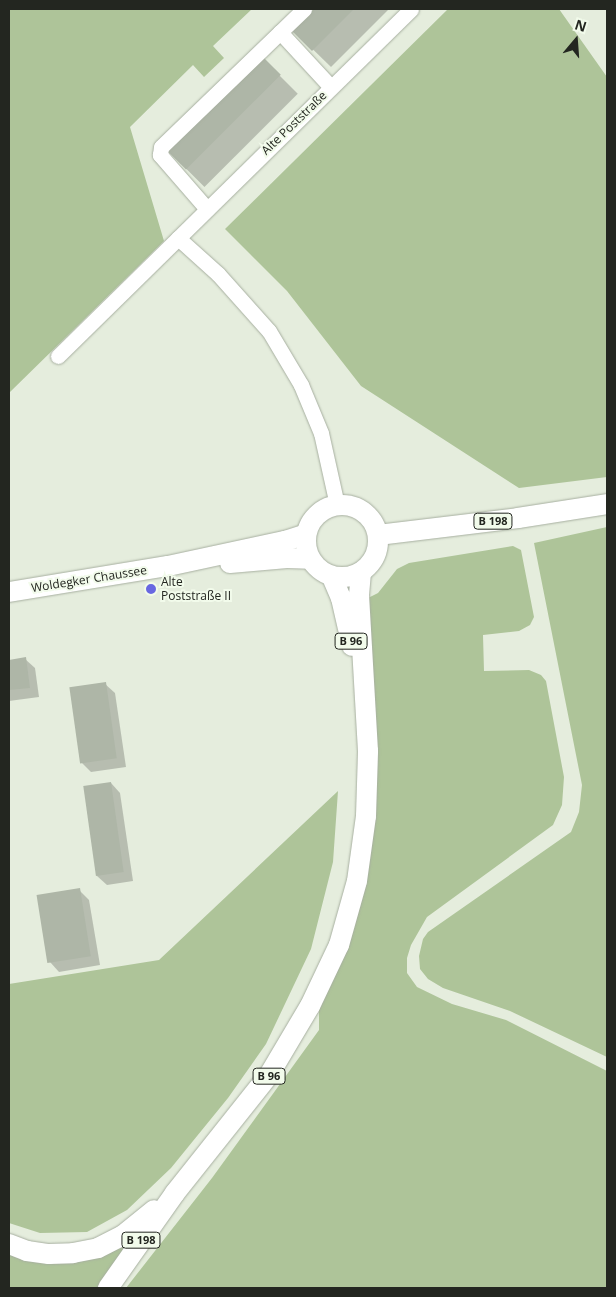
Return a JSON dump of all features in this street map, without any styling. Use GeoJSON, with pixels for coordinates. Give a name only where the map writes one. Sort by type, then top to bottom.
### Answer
{"type":"FeatureCollection","features":[{"type":"Feature","properties":{"kind":"main road","name":"B 198"},"geometry":{"type":"LineString","coordinates":[[378,535],[518,518],[607,504]]}},
{"type":"Feature","properties":{"kind":"main road"},"geometry":{"type":"LineString","coordinates":[[337,505],[359,509],[368,516],[378,535],[378,548],[374,559],[361,572],[342,578],[332,576],[316,567],[310,559],[306,543],[306,534],[315,517],[337,505]]}},
{"type":"Feature","properties":{"kind":"main road","name":"Woldegker Chaussee"},"geometry":{"type":"LineString","coordinates":[[9,592],[168,566],[285,541],[306,534]]}},
{"type":"Feature","properties":{"kind":"main road","name":"Woldegker Chaussee"},"geometry":{"type":"LineString","coordinates":[[168,566],[287,558],[310,559]]}},
{"type":"Feature","properties":{"kind":"main road"},"geometry":{"type":"LineString","coordinates":[[361,572],[359,595],[365,708]]}},
{"type":"Feature","properties":{"kind":"main road","name":"B 96"},"geometry":{"type":"LineString","coordinates":[[9,1244],[49,1254],[74,1253],[98,1248],[122,1236],[175,1193],[269,1075],[310,1006],[339,945],[357,881],[366,816],[368,751],[365,708],[341,598],[332,576]]}},
{"type":"Feature","properties":{"kind":"main road","name":"B 198"},"geometry":{"type":"LineString","coordinates":[[108,1288],[175,1193]]}},
{"type":"Feature","properties":{"kind":"lane"},"geometry":{"type":"LineString","coordinates":[[207,209],[160,156],[161,147],[304,9]]}},
{"type":"Feature","properties":{"kind":"lane","name":"Alte Poststraße"},"geometry":{"type":"LineString","coordinates":[[58,356],[411,9]]}},
{"type":"Feature","properties":{"kind":"lane"},"geometry":{"type":"LineString","coordinates":[[280,32],[331,87]]}},
{"type":"Feature","properties":{"kind":"lane"},"geometry":{"type":"LineString","coordinates":[[178,238],[218,274],[269,331],[301,385],[320,433],[337,505]]}},
{"type":"Feature","properties":{"kind":"green space"},"geometry":{"type":"Polygon","coordinates":[[[9,9],[252,9],[213,46],[224,58],[204,77],[193,65],[130,127],[164,241],[9,393],[9,9]]]}},
{"type":"Feature","properties":{"kind":"green space"},"geometry":{"type":"Polygon","coordinates":[[[448,9],[559,9],[607,77],[607,477],[519,488],[361,386],[287,291],[225,229],[448,9]]]}},
{"type":"Feature","properties":{"kind":"green space"},"geometry":{"type":"Polygon","coordinates":[[[607,527],[607,1057],[510,1011],[443,988],[428,979],[420,969],[419,956],[423,939],[428,932],[571,832],[579,812],[582,785],[534,543],[607,527]]]}},
{"type":"Feature","properties":{"kind":"green space"},"geometry":{"type":"Polygon","coordinates":[[[513,546],[521,550],[534,617],[530,625],[519,631],[483,635],[484,671],[529,670],[541,675],[546,681],[564,777],[562,805],[553,825],[427,917],[411,945],[407,958],[407,973],[417,987],[452,1004],[506,1020],[607,1071],[607,1288],[126,1288],[212,1178],[319,1030],[319,1010],[372,842],[376,807],[376,720],[364,600],[378,593],[397,569],[409,563],[513,546]]]}},
{"type":"Feature","properties":{"kind":"green space"},"geometry":{"type":"Polygon","coordinates":[[[338,791],[333,862],[311,949],[266,1044],[228,1098],[171,1168],[127,1210],[87,1232],[40,1233],[9,1223],[9,984],[159,960],[338,791]]]}},
{"type":"Feature","properties":{"kind":"green space"},"geometry":{"type":"Polygon","coordinates":[[[142,1230],[100,1288],[9,1288],[9,1252],[28,1258],[142,1230]]]}},
{"type":"Feature","properties":{"kind":"building"},"geometry":{"type":"Polygon","coordinates":[[[314,9],[354,9],[312,51],[292,31],[314,9]]]}},
{"type":"Feature","properties":{"kind":"building"},"geometry":{"type":"Polygon","coordinates":[[[261,55],[281,75],[186,170],[166,150],[261,55]]]}},
{"type":"Feature","properties":{"kind":"building"},"geometry":{"type":"Polygon","coordinates":[[[26,657],[30,688],[9,690],[9,660],[26,657]]]}},
{"type":"Feature","properties":{"kind":"building"},"geometry":{"type":"Polygon","coordinates":[[[106,682],[117,758],[80,763],[69,687],[106,682]]]}},
{"type":"Feature","properties":{"kind":"building"},"geometry":{"type":"Polygon","coordinates":[[[111,782],[124,872],[96,876],[83,786],[111,782]]]}},
{"type":"Feature","properties":{"kind":"building"},"geometry":{"type":"Polygon","coordinates":[[[80,888],[91,956],[47,963],[37,895],[80,888]]]}},
{"type":"Feature","properties":{"kind":"place","name":"Alte Poststraße II"},"geometry":{"type":"Point","coordinates":[151,589]}}]}
